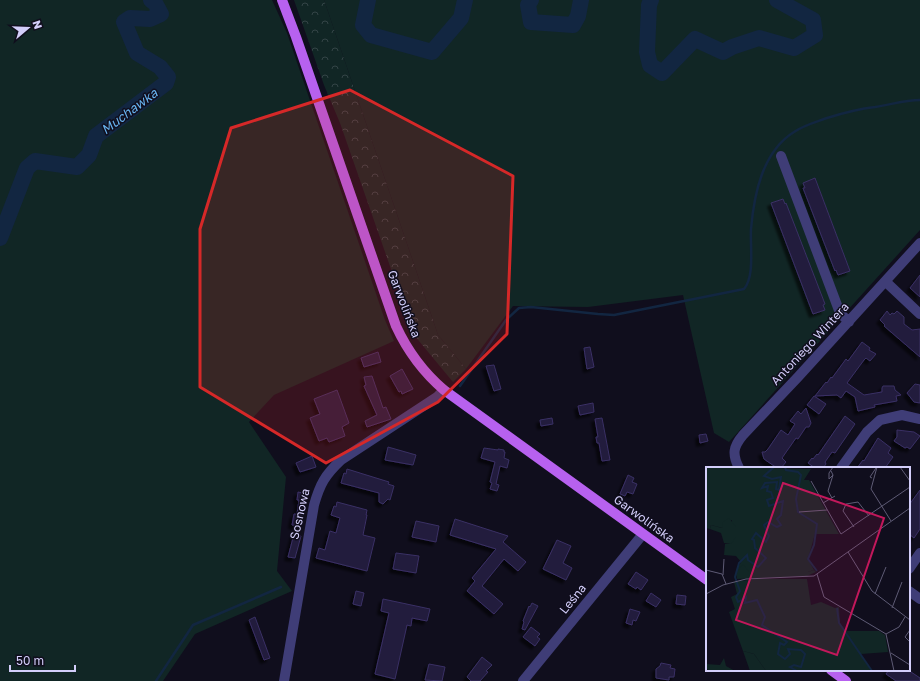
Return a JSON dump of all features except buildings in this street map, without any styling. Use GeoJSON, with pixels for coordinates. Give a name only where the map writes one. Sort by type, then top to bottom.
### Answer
{"type":"FeatureCollection","features":[{"type":"Feature","properties":{"kind":"main road","name":"Garwolińska"},"geometry":{"type":"LineString","coordinates":[[282,0],[396,326],[415,359],[428,376],[444,390],[706,579]]}},
{"type":"Feature","properties":{"kind":"main road"},"geometry":{"type":"LineString","coordinates":[[832,671],[846,681]]}},
{"type":"Feature","properties":{"kind":"street"},"geometry":{"type":"LineString","coordinates":[[781,156],[840,313],[849,322]]}},
{"type":"Feature","properties":{"kind":"street","name":"Antoniego Wintera"},"geometry":{"type":"LineString","coordinates":[[739,467],[734,457],[736,443],[886,282],[920,243]]}},
{"type":"Feature","properties":{"kind":"street"},"geometry":{"type":"LineString","coordinates":[[886,282],[920,314]]}},
{"type":"Feature","properties":{"kind":"street","name":"Sosnowa"},"geometry":{"type":"LineString","coordinates":[[284,681],[314,505],[320,486],[329,471],[341,460],[437,397],[444,390]]}},
{"type":"Feature","properties":{"kind":"street"},"geometry":{"type":"LineString","coordinates":[[842,467],[867,432],[880,420],[902,415],[920,419]]}},
{"type":"Feature","properties":{"kind":"street","name":"Leśna"},"geometry":{"type":"LineString","coordinates":[[523,681],[643,534]]}},
{"type":"Feature","properties":{"kind":"street"},"geometry":{"type":"LineString","coordinates":[[910,568],[920,553]]}},
{"type":"Feature","properties":{"kind":"street"},"geometry":{"type":"LineString","coordinates":[[910,592],[920,599]]}},
{"type":"Feature","properties":{"kind":"highlighted area"},"geometry":{"type":"Polygon","coordinates":[[[350,90],[513,176],[507,334],[438,402],[326,463],[200,387],[200,229],[231,128],[350,90]]]}},
{"type":"Feature","properties":{"kind":"green space"},"geometry":{"type":"Polygon","coordinates":[[[0,0],[272,0],[287,33],[385,320],[394,341],[274,395],[249,422],[286,477],[277,571],[292,591],[195,634],[163,681],[0,681],[0,0]]]}},
{"type":"Feature","properties":{"kind":"green space"},"geometry":{"type":"Polygon","coordinates":[[[294,0],[324,0],[438,335],[466,369],[453,382],[414,335],[340,123],[324,85],[294,0]]]}},
{"type":"Feature","properties":{"kind":"green space"},"geometry":{"type":"Polygon","coordinates":[[[324,0],[920,0],[920,230],[729,442],[714,433],[683,295],[588,307],[513,306],[466,369],[438,335],[324,0]]]}},
{"type":"Feature","properties":{"kind":"waterway","name":"Muchawka"},"geometry":{"type":"LineString","coordinates":[[0,238],[27,168],[35,161],[77,167],[89,155],[96,136],[166,83],[168,77],[160,67],[137,53],[124,22],[130,18],[150,19],[161,14],[155,3],[151,0]]}},
{"type":"Feature","properties":{"kind":"waterway","name":"Muchawka"},"geometry":{"type":"LineString","coordinates":[[368,0],[363,25],[371,35],[432,52],[461,18],[465,0]]}},
{"type":"Feature","properties":{"kind":"waterway","name":"Muchawka"},"geometry":{"type":"LineString","coordinates":[[531,0],[528,5],[531,22],[573,25],[578,16],[581,0]]}},
{"type":"Feature","properties":{"kind":"waterway","name":"Muchawka"},"geometry":{"type":"LineString","coordinates":[[651,0],[649,5],[647,52],[650,65],[662,73],[695,39],[723,52],[732,47],[759,38],[794,48],[815,35],[813,20],[777,0]]}},
{"type":"Feature","properties":{"kind":"waterway"},"geometry":{"type":"LineString","coordinates":[[460,386],[506,320],[519,308],[531,307],[614,315],[744,289],[750,277],[752,216],[757,189],[767,163],[774,151],[783,141],[802,127],[833,116],[851,111],[920,100]]}},
{"type":"Feature","properties":{"kind":"waterway"},"geometry":{"type":"LineString","coordinates":[[156,681],[193,625],[281,587]]}}]}
